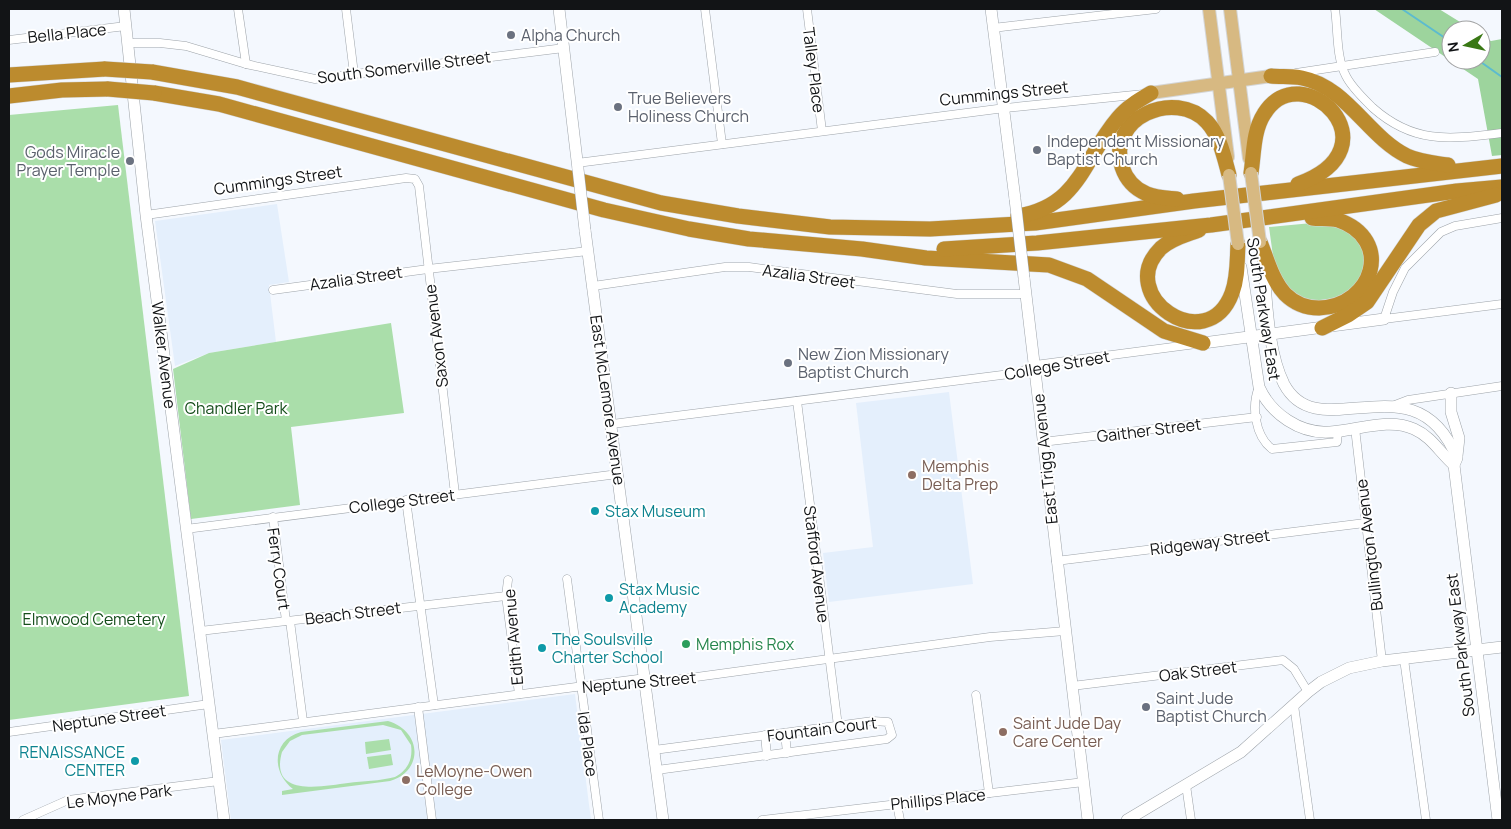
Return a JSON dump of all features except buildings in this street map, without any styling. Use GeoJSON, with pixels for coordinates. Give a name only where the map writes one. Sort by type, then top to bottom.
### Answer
{"type":"FeatureCollection","features":[{"type":"Feature","properties":{"kind":"highway"},"geometry":{"type":"LineString","coordinates":[[9,75],[105,69],[152,72],[237,87],[555,175],[692,209],[776,222],[838,227],[896,229],[977,227],[1067,220],[1194,202],[1502,166]]}},
{"type":"Feature","properties":{"kind":"highway"},"geometry":{"type":"LineString","coordinates":[[1271,76],[1302,78],[1326,89],[1351,107],[1378,135],[1405,155],[1427,163],[1477,168]]}},
{"type":"Feature","properties":{"kind":"highway"},"geometry":{"type":"LineString","coordinates":[[9,96],[62,90],[108,89],[154,93],[233,107],[634,218],[749,239],[868,250],[926,258],[1038,263],[1059,268],[1086,279],[1159,328],[1203,343]]}},
{"type":"Feature","properties":{"kind":"highway"},"geometry":{"type":"LineString","coordinates":[[977,227],[1004,218],[1041,211],[1056,203],[1082,176],[1118,118],[1137,101],[1151,93]]}},
{"type":"Feature","properties":{"kind":"highway"},"geometry":{"type":"LineString","coordinates":[[1251,173],[1257,130],[1265,112],[1272,105],[1288,96],[1301,94],[1314,97],[1328,105],[1338,118],[1342,131],[1342,144],[1335,160],[1322,174],[1272,193]]}},
{"type":"Feature","properties":{"kind":"highway"},"geometry":{"type":"LineString","coordinates":[[1194,202],[1147,194],[1128,180],[1122,168],[1120,150],[1122,137],[1134,120],[1147,113],[1166,108],[1182,109],[1196,114],[1208,123],[1215,134],[1229,175]]}},
{"type":"Feature","properties":{"kind":"highway"},"geometry":{"type":"LineString","coordinates":[[868,250],[997,247],[1211,225],[1457,191],[1502,187]]}},
{"type":"Feature","properties":{"kind":"highway"},"geometry":{"type":"LineString","coordinates":[[1322,328],[1348,315],[1366,302],[1419,225],[1436,211],[1502,193]]}},
{"type":"Feature","properties":{"kind":"highway"},"geometry":{"type":"LineString","coordinates":[[1260,242],[1277,284],[1285,294],[1301,305],[1313,308],[1335,306],[1351,300],[1365,286],[1371,269],[1370,251],[1366,241],[1354,229],[1337,220],[1275,217]]}},
{"type":"Feature","properties":{"kind":"highway"},"geometry":{"type":"LineString","coordinates":[[1211,225],[1171,241],[1160,250],[1153,261],[1149,272],[1150,290],[1165,312],[1176,319],[1194,322],[1208,318],[1220,311],[1230,298],[1235,285],[1238,244]]}},
{"type":"Feature","properties":{"kind":"main road","name":"Walker Avenue"},"geometry":{"type":"LineString","coordinates":[[124,9],[146,214],[224,820]]}},
{"type":"Feature","properties":{"kind":"main road","name":"East McLemore Avenue"},"geometry":{"type":"LineString","coordinates":[[559,9],[588,252],[663,820]]}},
{"type":"Feature","properties":{"kind":"main road","name":"East Trigg Avenue"},"geometry":{"type":"LineString","coordinates":[[991,9],[1005,108],[1035,365],[1042,442],[1088,820]]}},
{"type":"Feature","properties":{"kind":"main road","name":"South Parkway East"},"geometry":{"type":"LineString","coordinates":[[1209,9],[1220,82],[1238,244],[1259,387],[1273,408],[1292,423],[1316,431],[1338,431],[1397,425],[1413,428],[1426,436],[1455,461]]}},
{"type":"Feature","properties":{"kind":"main road","name":"South Parkway East"},"geometry":{"type":"LineString","coordinates":[[1230,9],[1271,334],[1284,384],[1304,403],[1340,410],[1395,405],[1416,410],[1431,420],[1450,442],[1455,461],[1476,650],[1500,817]]}},
{"type":"Feature","properties":{"kind":"main road","name":"Cummings Street"},"geometry":{"type":"LineString","coordinates":[[1151,93],[1271,76]]}},
{"type":"Feature","properties":{"kind":"main road","name":"College Street"},"geometry":{"type":"LineString","coordinates":[[1203,343],[1384,319]]}},
{"type":"Feature","properties":{"kind":"main road","name":"South Parkway East"},"geometry":{"type":"LineString","coordinates":[[1450,393],[1450,412],[1460,438],[1455,461]]}},
{"type":"Feature","properties":{"kind":"main road"},"geometry":{"type":"LineString","coordinates":[[1127,820],[1241,752],[1308,692],[1321,682],[1348,668],[1382,661],[1502,647]]}},
{"type":"Feature","properties":{"kind":"street"},"geometry":{"type":"LineString","coordinates":[[238,9],[246,64]]}},
{"type":"Feature","properties":{"kind":"street"},"geometry":{"type":"LineString","coordinates":[[346,9],[354,74]]}},
{"type":"Feature","properties":{"kind":"street"},"geometry":{"type":"LineString","coordinates":[[705,9],[722,144]]}},
{"type":"Feature","properties":{"kind":"street","name":"Talley Place"},"geometry":{"type":"LineString","coordinates":[[807,9],[822,131]]}},
{"type":"Feature","properties":{"kind":"street"},"geometry":{"type":"LineString","coordinates":[[994,28],[1156,9]]}},
{"type":"Feature","properties":{"kind":"street"},"geometry":{"type":"LineString","coordinates":[[1335,9],[1342,66],[1349,81],[1368,103],[1381,114],[1410,132],[1433,138],[1454,139],[1502,133]]}},
{"type":"Feature","properties":{"kind":"street","name":"Bella Place"},"geometry":{"type":"LineString","coordinates":[[9,40],[126,26]]}},
{"type":"Feature","properties":{"kind":"street","name":"South Somerville Street"},"geometry":{"type":"LineString","coordinates":[[127,43],[160,42],[186,46],[246,64],[315,79],[564,48]]}},
{"type":"Feature","properties":{"kind":"street","name":"Cummings Street"},"geometry":{"type":"LineString","coordinates":[[1271,76],[1435,52]]}},
{"type":"Feature","properties":{"kind":"street","name":"Cummings Street"},"geometry":{"type":"LineString","coordinates":[[578,166],[822,131],[1005,108],[1151,93]]}},
{"type":"Feature","properties":{"kind":"street","name":"Cummings Street"},"geometry":{"type":"LineString","coordinates":[[146,214],[406,178],[415,179]]}},
{"type":"Feature","properties":{"kind":"street","name":"Saxon Avenue"},"geometry":{"type":"LineString","coordinates":[[415,179],[419,186],[455,494]]}},
{"type":"Feature","properties":{"kind":"street"},"geometry":{"type":"LineString","coordinates":[[1384,319],[1393,292],[1405,268],[1441,232],[1455,226],[1502,218]]}},
{"type":"Feature","properties":{"kind":"street","name":"Azalia Street"},"geometry":{"type":"LineString","coordinates":[[273,290],[428,269],[588,252]]}},
{"type":"Feature","properties":{"kind":"street","name":"Azalia Street"},"geometry":{"type":"LineString","coordinates":[[593,286],[725,267],[749,267],[957,294],[1026,294]]}},
{"type":"Feature","properties":{"kind":"street","name":"College Street"},"geometry":{"type":"LineString","coordinates":[[1384,319],[1502,304]]}},
{"type":"Feature","properties":{"kind":"street","name":"College Street"},"geometry":{"type":"LineString","coordinates":[[612,424],[1018,372],[1035,365],[1203,343]]}},
{"type":"Feature","properties":{"kind":"street"},"geometry":{"type":"LineString","coordinates":[[1395,405],[1408,400],[1502,386]]}},
{"type":"Feature","properties":{"kind":"street"},"geometry":{"type":"LineString","coordinates":[[1259,387],[1254,399],[1256,417],[1264,443],[1272,449],[1337,442],[1338,431]]}},
{"type":"Feature","properties":{"kind":"street","name":"Stafford Avenue"},"geometry":{"type":"LineString","coordinates":[[797,401],[838,726]]}},
{"type":"Feature","properties":{"kind":"street","name":"Gaither Street"},"geometry":{"type":"LineString","coordinates":[[1042,442],[1256,417]]}},
{"type":"Feature","properties":{"kind":"street","name":"Bullington Avenue"},"geometry":{"type":"LineString","coordinates":[[1355,428],[1382,661]]}},
{"type":"Feature","properties":{"kind":"street","name":"College Street"},"geometry":{"type":"LineString","coordinates":[[186,529],[618,474]]}},
{"type":"Feature","properties":{"kind":"street"},"geometry":{"type":"LineString","coordinates":[[406,500],[434,705]]}},
{"type":"Feature","properties":{"kind":"street","name":"Ferry Court"},"geometry":{"type":"LineString","coordinates":[[272,517],[303,722]]}},
{"type":"Feature","properties":{"kind":"street","name":"Ridgeway Street"},"geometry":{"type":"LineString","coordinates":[[1056,561],[1365,523]]}},
{"type":"Feature","properties":{"kind":"street","name":"Ida Place"},"geometry":{"type":"LineString","coordinates":[[567,579],[599,820]]}},
{"type":"Feature","properties":{"kind":"street","name":"Edith Avenue"},"geometry":{"type":"LineString","coordinates":[[508,580],[506,596],[519,694]]}},
{"type":"Feature","properties":{"kind":"street","name":"Beach Street"},"geometry":{"type":"LineString","coordinates":[[200,631],[506,596]]}},
{"type":"Feature","properties":{"kind":"street","name":"Neptune Street"},"geometry":{"type":"LineString","coordinates":[[213,734],[580,686],[638,679],[646,684],[990,637],[1065,631]]}},
{"type":"Feature","properties":{"kind":"street"},"geometry":{"type":"LineString","coordinates":[[1404,659],[1426,820]]}},
{"type":"Feature","properties":{"kind":"street","name":"Oak Street"},"geometry":{"type":"LineString","coordinates":[[1072,686],[1283,660],[1294,669],[1308,692]]}},
{"type":"Feature","properties":{"kind":"street"},"geometry":{"type":"LineString","coordinates":[[976,694],[989,793]]}},
{"type":"Feature","properties":{"kind":"street","name":"Neptune Street"},"geometry":{"type":"LineString","coordinates":[[9,732],[209,704]]}},
{"type":"Feature","properties":{"kind":"street"},"geometry":{"type":"LineString","coordinates":[[1294,705],[1310,820]]}},
{"type":"Feature","properties":{"kind":"street"},"geometry":{"type":"LineString","coordinates":[[418,706],[432,820]]}},
{"type":"Feature","properties":{"kind":"street","name":"Fountain Court"},"geometry":{"type":"LineString","coordinates":[[654,750],[883,720],[888,722],[892,735],[887,739],[657,770]]}},
{"type":"Feature","properties":{"kind":"street"},"geometry":{"type":"LineString","coordinates":[[785,733],[787,753]]}},
{"type":"Feature","properties":{"kind":"street"},"geometry":{"type":"LineString","coordinates":[[765,736],[767,756]]}},
{"type":"Feature","properties":{"kind":"street","name":"Le Moyne Park"},"geometry":{"type":"LineString","coordinates":[[23,820],[68,800],[219,781]]}},
{"type":"Feature","properties":{"kind":"street","name":"Phillips Place"},"geometry":{"type":"LineString","coordinates":[[762,820],[1084,782]]}},
{"type":"Feature","properties":{"kind":"street"},"geometry":{"type":"LineString","coordinates":[[1186,785],[1191,820]]}},
{"type":"Feature","properties":{"kind":"street"},"geometry":{"type":"LineString","coordinates":[[897,804],[900,820]]}},
{"type":"Feature","properties":{"kind":"shaded area"},"geometry":{"type":"Polygon","coordinates":[[[277,204],[289,282],[269,285],[276,342],[209,353],[175,366],[155,221],[277,204]]]}},
{"type":"Feature","properties":{"kind":"shaded area","name":"Memphis Delta Prep"},"geometry":{"type":"Polygon","coordinates":[[[949,392],[973,584],[829,602],[823,553],[873,547],[856,403],[949,392]]]}},
{"type":"Feature","properties":{"kind":"shaded area","name":"LeMoyne-Owen College"},"geometry":{"type":"Polygon","coordinates":[[[575,694],[591,820],[231,820],[221,740],[575,694]]]}},
{"type":"Feature","properties":{"kind":"green space"},"geometry":{"type":"Polygon","coordinates":[[[1374,9],[1439,9],[1457,20],[1441,20],[1441,54],[1374,9]]]}},
{"type":"Feature","properties":{"kind":"green space"},"geometry":{"type":"Polygon","coordinates":[[[1502,39],[1502,155],[1492,156],[1478,79],[1465,70],[1491,70],[1491,41],[1502,39]]]}},
{"type":"Feature","properties":{"kind":"green space","name":"Elmwood Cemetery"},"geometry":{"type":"Polygon","coordinates":[[[118,105],[189,696],[9,720],[9,115],[118,105]]]}},
{"type":"Feature","properties":{"kind":"green space"},"geometry":{"type":"Polygon","coordinates":[[[1312,223],[1349,232],[1360,244],[1367,265],[1349,296],[1307,302],[1283,285],[1273,256],[1269,227],[1312,223]]]}},
{"type":"Feature","properties":{"kind":"green space","name":"Chandler Park"},"geometry":{"type":"Polygon","coordinates":[[[391,323],[404,413],[291,427],[300,505],[191,519],[173,369],[209,353],[391,323]]]}},
{"type":"Feature","properties":{"kind":"green space"},"geometry":{"type":"Polygon","coordinates":[[[388,721],[399,726],[413,742],[413,760],[409,769],[401,776],[390,781],[282,795],[282,791],[293,789],[286,782],[281,774],[278,766],[280,749],[291,736],[301,732],[388,721]],[[383,725],[302,735],[290,741],[282,752],[280,767],[283,777],[291,783],[313,787],[395,777],[409,764],[411,755],[411,745],[401,730],[383,725]]]}},
{"type":"Feature","properties":{"kind":"green space"},"geometry":{"type":"Polygon","coordinates":[[[389,739],[391,750],[366,754],[365,742],[389,739]]]}},
{"type":"Feature","properties":{"kind":"green space"},"geometry":{"type":"Polygon","coordinates":[[[391,754],[393,765],[369,769],[367,757],[391,754]]]}},
{"type":"Feature","properties":{"kind":"waterway"},"geometry":{"type":"LineString","coordinates":[[1402,9],[1441,35]]}},
{"type":"Feature","properties":{"kind":"waterway"},"geometry":{"type":"LineString","coordinates":[[1491,69],[1502,77]]}},
{"type":"Feature","properties":{"kind":"place","name":"Alpha Church"},"geometry":{"type":"Point","coordinates":[511,35]}},
{"type":"Feature","properties":{"kind":"place","name":"True Believers Holiness Church"},"geometry":{"type":"Point","coordinates":[618,107]}},
{"type":"Feature","properties":{"kind":"place","name":"Independent Missionary Baptist Church"},"geometry":{"type":"Point","coordinates":[1037,150]}},
{"type":"Feature","properties":{"kind":"place","name":"Gods Miracle Prayer Temple"},"geometry":{"type":"Point","coordinates":[130,161]}},
{"type":"Feature","properties":{"kind":"place","name":"New Zion Missionary Baptist Church"},"geometry":{"type":"Point","coordinates":[788,363]}},
{"type":"Feature","properties":{"kind":"place","name":"Memphis Delta Prep"},"geometry":{"type":"Point","coordinates":[912,475]}},
{"type":"Feature","properties":{"kind":"place","name":"Stax Museum"},"geometry":{"type":"Point","coordinates":[595,511]}},
{"type":"Feature","properties":{"kind":"place","name":"Stax Music Academy"},"geometry":{"type":"Point","coordinates":[609,598]}},
{"type":"Feature","properties":{"kind":"place","name":"Memphis Rox"},"geometry":{"type":"Point","coordinates":[686,644]}},
{"type":"Feature","properties":{"kind":"place","name":"The Soulsville Charter School"},"geometry":{"type":"Point","coordinates":[542,648]}},
{"type":"Feature","properties":{"kind":"place","name":"Saint Jude Baptist Church"},"geometry":{"type":"Point","coordinates":[1146,707]}},
{"type":"Feature","properties":{"kind":"place","name":"Saint Jude Day Care Center"},"geometry":{"type":"Point","coordinates":[1003,732]}},
{"type":"Feature","properties":{"kind":"place","name":"RENAISSANCE CENTER"},"geometry":{"type":"Point","coordinates":[135,761]}},
{"type":"Feature","properties":{"kind":"place","name":"LeMoyne-Owen College"},"geometry":{"type":"Point","coordinates":[406,780]}}]}
